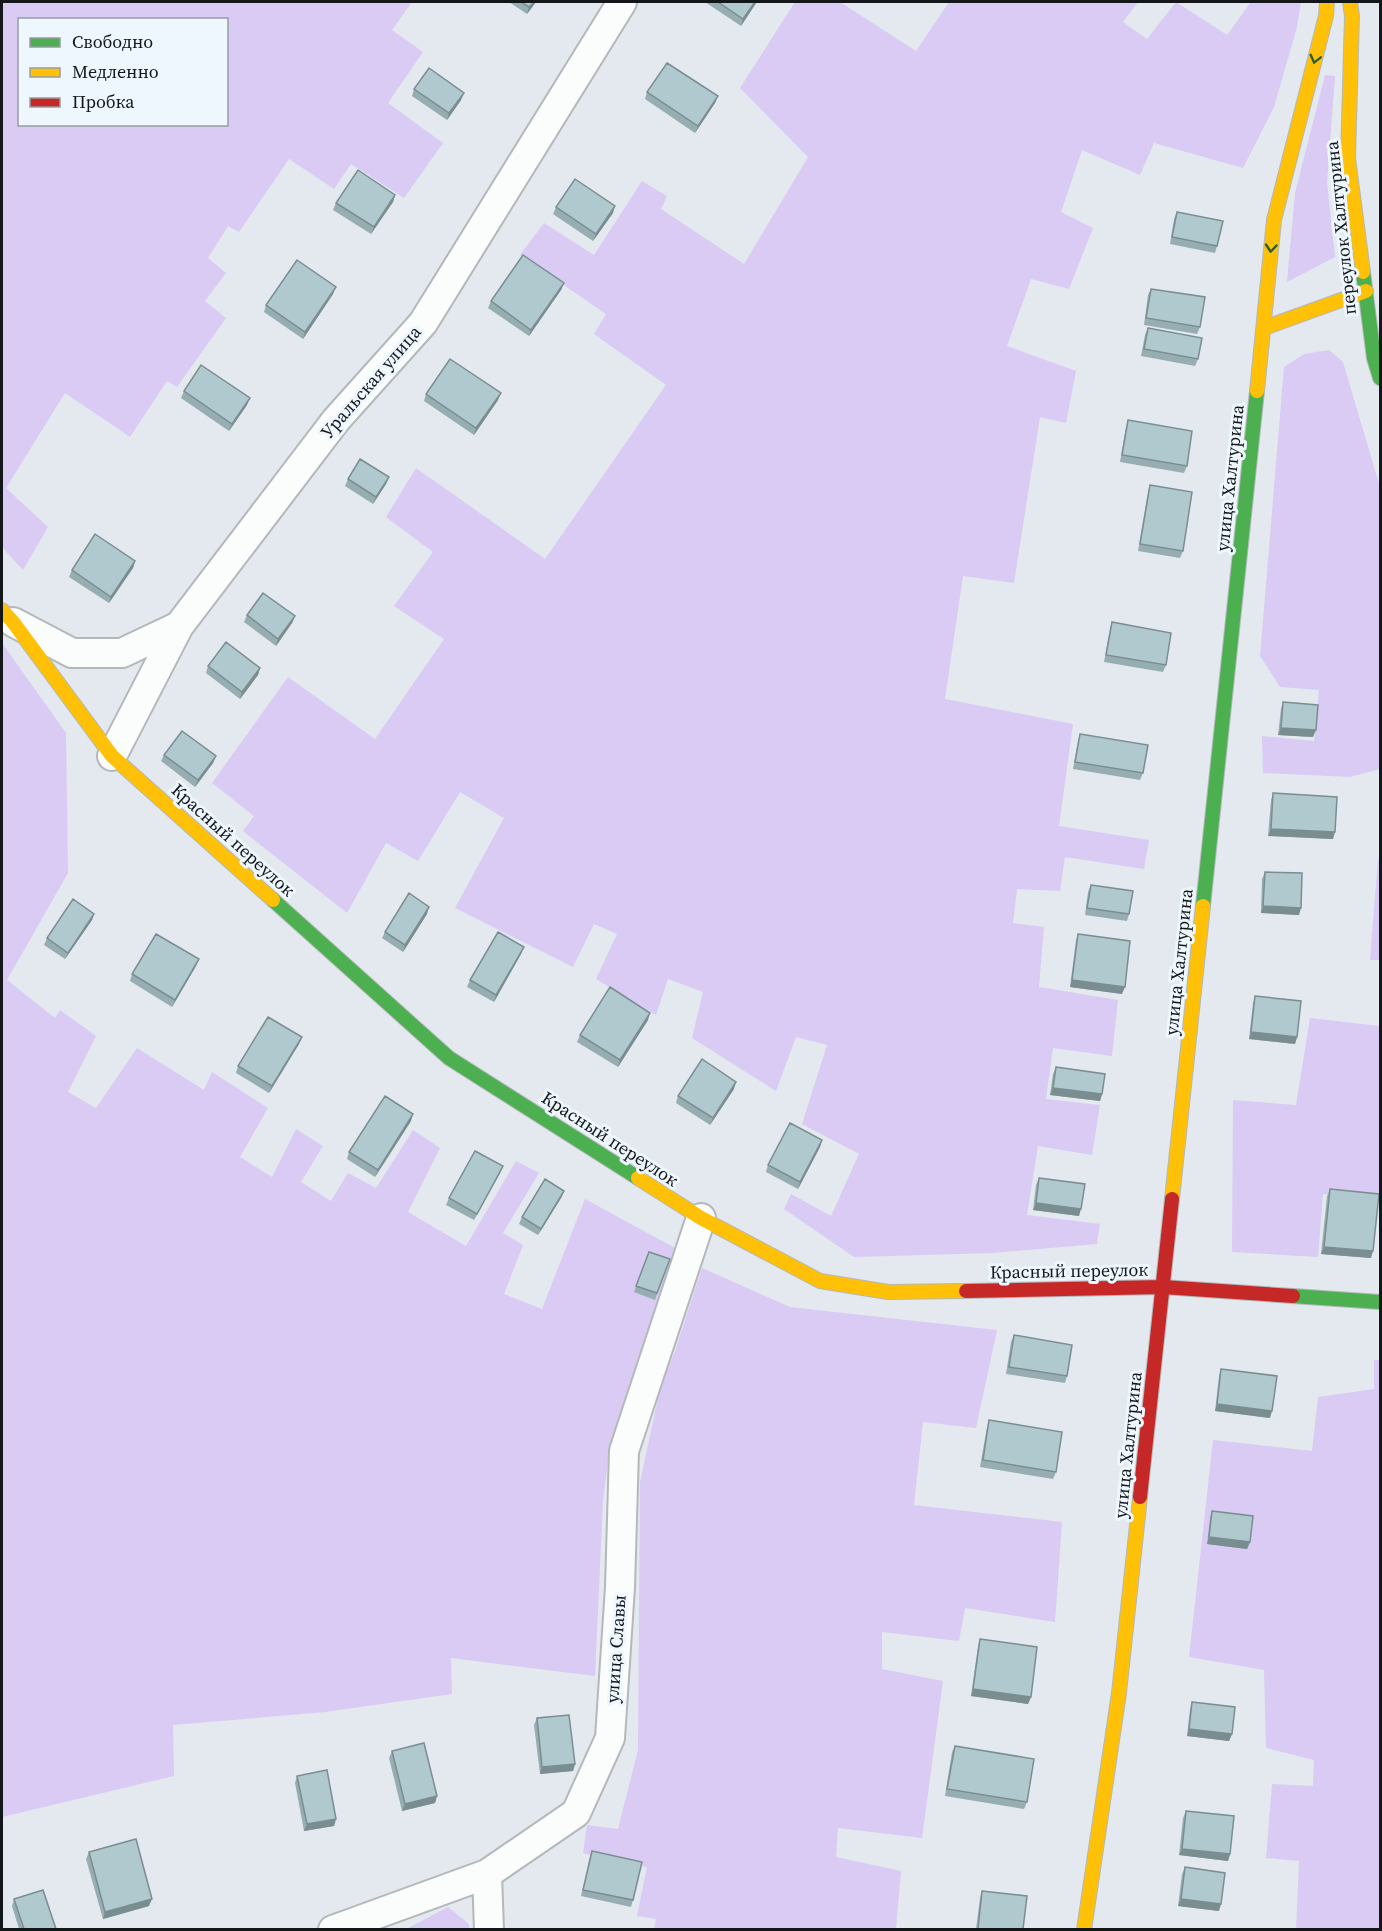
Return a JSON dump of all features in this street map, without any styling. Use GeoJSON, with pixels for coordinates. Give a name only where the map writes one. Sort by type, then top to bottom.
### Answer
{"type":"FeatureCollection","features":[{"type":"Feature","properties":{"kind":"street","name":"Уральская улица"},"geometry":{"type":"LineString","coordinates":[[112,756],[179,626],[336,420],[423,323],[622,2]]}},
{"type":"Feature","properties":{"kind":"street","name":"улица Халтурина"},"geometry":{"type":"LineString","coordinates":[[1084,1929],[1119,1693],[1274,220],[1326,16],[1327,2]]}},
{"type":"Feature","properties":{"kind":"street","name":"переулок Халтурина"},"geometry":{"type":"LineString","coordinates":[[1350,2],[1352,16],[1348,158],[1374,358],[1380,378]]}},
{"type":"Feature","properties":{"kind":"street"},"geometry":{"type":"LineString","coordinates":[[1264,328],[1366,291]]}},
{"type":"Feature","properties":{"kind":"street"},"geometry":{"type":"LineString","coordinates":[[7,616],[72,653],[122,653],[179,626]]}},
{"type":"Feature","properties":{"kind":"street","name":"Красный переулок"},"geometry":{"type":"LineString","coordinates":[[7,616],[112,756],[449,1058],[701,1218],[820,1281],[888,1292],[1163,1287],[1380,1302]]}},
{"type":"Feature","properties":{"kind":"street","name":"улица Славы"},"geometry":{"type":"LineString","coordinates":[[333,1929],[487,1874],[576,1813],[610,1738],[620,1587],[624,1451],[701,1218]]}},
{"type":"Feature","properties":{"kind":"street"},"geometry":{"type":"LineString","coordinates":[[487,1874],[489,1929]]}},
{"type":"Feature","properties":{"kind":"shaded area"},"geometry":{"type":"Polygon","coordinates":[[[2,2],[412,2],[392,30],[423,52],[388,103],[443,143],[404,198],[351,164],[334,189],[289,159],[239,232],[228,226],[208,258],[226,273],[205,301],[226,318],[177,387],[167,381],[130,437],[65,393],[6,488],[48,527],[23,570],[2,547],[2,2]]]}},
{"type":"Feature","properties":{"kind":"shaded area"},"geometry":{"type":"Polygon","coordinates":[[[795,2],[840,2],[916,51],[949,2],[1138,2],[1123,22],[1147,39],[1176,2],[1227,35],[1251,2],[1301,2],[1297,27],[1274,107],[1243,168],[1154,143],[1140,175],[1082,150],[1061,212],[1093,228],[1069,289],[1031,279],[1007,346],[1076,371],[1066,423],[1040,417],[1014,583],[963,576],[945,699],[1073,724],[1059,826],[1149,840],[1144,869],[1065,857],[1060,891],[1017,889],[1013,923],[1044,927],[1039,987],[1118,1000],[1112,1056],[1053,1048],[1046,1099],[1100,1105],[1092,1155],[1038,1146],[1027,1215],[1100,1224],[1097,1244],[993,1253],[854,1257],[784,1209],[791,1194],[831,1216],[859,1154],[802,1124],[827,1045],[796,1037],[776,1091],[692,1038],[703,992],[668,979],[656,1015],[596,979],[617,934],[594,924],[573,967],[455,908],[504,818],[460,792],[418,861],[386,843],[347,913],[243,831],[254,816],[212,783],[288,677],[375,739],[444,639],[394,606],[433,552],[386,517],[416,468],[545,559],[666,385],[594,334],[606,314],[520,255],[544,223],[594,255],[642,181],[667,196],[661,209],[744,264],[808,157],[740,88],[795,2]]]}},
{"type":"Feature","properties":{"kind":"shaded area"},"geometry":{"type":"Polygon","coordinates":[[[1325,75],[1335,76],[1327,182],[1335,257],[1287,282],[1295,193],[1325,75]]]}},
{"type":"Feature","properties":{"kind":"shaded area"},"geometry":{"type":"Polygon","coordinates":[[[1329,350],[1343,362],[1380,487],[1380,769],[1350,777],[1263,773],[1262,736],[1314,741],[1319,690],[1280,687],[1260,656],[1284,367],[1304,354],[1329,350]]]}},
{"type":"Feature","properties":{"kind":"shaded area"},"geometry":{"type":"Polygon","coordinates":[[[2,643],[66,733],[68,873],[7,980],[55,1018],[60,1010],[96,1036],[68,1092],[96,1108],[137,1048],[204,1090],[212,1072],[268,1108],[240,1157],[272,1177],[296,1129],[323,1146],[301,1182],[331,1201],[348,1173],[376,1188],[413,1130],[440,1148],[408,1212],[466,1246],[516,1161],[539,1173],[503,1233],[523,1245],[504,1294],[542,1309],[585,1199],[675,1248],[669,1277],[610,1444],[603,1501],[595,1676],[451,1658],[452,1694],[325,1712],[173,1725],[174,1776],[2,1817],[2,643]]]}},
{"type":"Feature","properties":{"kind":"shaded area"},"geometry":{"type":"Polygon","coordinates":[[[1378,859],[1380,859],[1380,960],[1370,960],[1378,859]]]}},
{"type":"Feature","properties":{"kind":"shaded area"},"geometry":{"type":"Polygon","coordinates":[[[1310,1018],[1380,1026],[1380,1199],[1323,1194],[1318,1257],[1232,1252],[1233,1100],[1296,1105],[1310,1018]]]}},
{"type":"Feature","properties":{"kind":"shaded area"},"geometry":{"type":"Polygon","coordinates":[[[702,1268],[790,1307],[997,1330],[976,1428],[923,1422],[914,1505],[1062,1522],[1055,1622],[965,1608],[959,1641],[882,1632],[882,1669],[943,1681],[922,1838],[838,1828],[836,1857],[901,1871],[896,1929],[654,1929],[656,1919],[637,1916],[647,1867],[583,1853],[587,1825],[618,1829],[638,1750],[640,1482],[660,1389],[702,1268]]]}},
{"type":"Feature","properties":{"kind":"shaded area"},"geometry":{"type":"Polygon","coordinates":[[[1374,1360],[1380,1360],[1380,1929],[1296,1929],[1299,1861],[1266,1858],[1272,1784],[1313,1786],[1314,1760],[1266,1748],[1264,1670],[1189,1657],[1213,1440],[1312,1451],[1318,1397],[1374,1389],[1374,1360]]]}},
{"type":"Feature","properties":{"kind":"shaded area"},"geometry":{"type":"Polygon","coordinates":[[[448,1907],[469,1924],[469,1929],[408,1929],[408,1928],[448,1907]]]}},
{"type":"Feature","properties":{"kind":"building"},"geometry":{"type":"Polygon","coordinates":[[[521,2],[534,2],[529,7],[521,2]]]}},
{"type":"Feature","properties":{"kind":"building"},"geometry":{"type":"Polygon","coordinates":[[[718,2],[755,2],[743,19],[718,2]]]}},
{"type":"Feature","properties":{"kind":"building"},"geometry":{"type":"Polygon","coordinates":[[[667,63],[718,96],[698,126],[647,92],[667,63]]]}},
{"type":"Feature","properties":{"kind":"building"},"geometry":{"type":"Polygon","coordinates":[[[429,68],[464,93],[449,113],[414,89],[429,68]]]}},
{"type":"Feature","properties":{"kind":"building"},"geometry":{"type":"Polygon","coordinates":[[[358,170],[395,195],[374,227],[336,203],[358,170]]]}},
{"type":"Feature","properties":{"kind":"building"},"geometry":{"type":"Polygon","coordinates":[[[575,179],[615,206],[596,234],[556,207],[575,179]]]}},
{"type":"Feature","properties":{"kind":"building"},"geometry":{"type":"Polygon","coordinates":[[[1177,212],[1223,221],[1217,246],[1172,237],[1177,212]]]}},
{"type":"Feature","properties":{"kind":"building"},"geometry":{"type":"Polygon","coordinates":[[[523,255],[564,283],[531,330],[491,301],[523,255]]]}},
{"type":"Feature","properties":{"kind":"building"},"geometry":{"type":"Polygon","coordinates":[[[297,260],[336,287],[305,332],[266,305],[297,260]]]}},
{"type":"Feature","properties":{"kind":"building"},"geometry":{"type":"Polygon","coordinates":[[[1151,289],[1205,297],[1200,327],[1146,318],[1151,289]]]}},
{"type":"Feature","properties":{"kind":"building"},"geometry":{"type":"Polygon","coordinates":[[[1148,328],[1202,338],[1198,359],[1144,349],[1148,328]]]}},
{"type":"Feature","properties":{"kind":"building"},"geometry":{"type":"Polygon","coordinates":[[[450,359],[501,393],[476,428],[426,394],[450,359]]]}},
{"type":"Feature","properties":{"kind":"building"},"geometry":{"type":"Polygon","coordinates":[[[201,365],[250,398],[232,424],[184,391],[201,365]]]}},
{"type":"Feature","properties":{"kind":"building"},"geometry":{"type":"Polygon","coordinates":[[[1128,420],[1192,431],[1187,466],[1122,455],[1128,420]]]}},
{"type":"Feature","properties":{"kind":"building"},"geometry":{"type":"Polygon","coordinates":[[[360,459],[389,477],[376,497],[348,479],[360,459]]]}},
{"type":"Feature","properties":{"kind":"building"},"geometry":{"type":"Polygon","coordinates":[[[1150,485],[1192,492],[1183,551],[1140,544],[1150,485]]]}},
{"type":"Feature","properties":{"kind":"building"},"geometry":{"type":"Polygon","coordinates":[[[95,534],[135,561],[111,597],[72,570],[95,534]]]}},
{"type":"Feature","properties":{"kind":"building"},"geometry":{"type":"Polygon","coordinates":[[[263,593],[295,616],[278,639],[247,615],[263,593]]]}},
{"type":"Feature","properties":{"kind":"building"},"geometry":{"type":"Polygon","coordinates":[[[1112,622],[1171,633],[1166,665],[1106,655],[1112,622]]]}},
{"type":"Feature","properties":{"kind":"building"},"geometry":{"type":"Polygon","coordinates":[[[226,642],[260,668],[242,692],[208,666],[226,642]]]}},
{"type":"Feature","properties":{"kind":"building"},"geometry":{"type":"Polygon","coordinates":[[[1283,702],[1318,705],[1316,730],[1281,728],[1283,702]]]}},
{"type":"Feature","properties":{"kind":"building"},"geometry":{"type":"Polygon","coordinates":[[[182,731],[216,756],[198,780],[164,755],[182,731]]]}},
{"type":"Feature","properties":{"kind":"building"},"geometry":{"type":"Polygon","coordinates":[[[1080,734],[1148,745],[1143,773],[1075,762],[1080,734]]]}},
{"type":"Feature","properties":{"kind":"building"},"geometry":{"type":"Polygon","coordinates":[[[1273,793],[1337,797],[1335,832],[1271,829],[1273,793]]]}},
{"type":"Feature","properties":{"kind":"building"},"geometry":{"type":"Polygon","coordinates":[[[1265,872],[1302,873],[1301,908],[1263,906],[1265,872]]]}},
{"type":"Feature","properties":{"kind":"building"},"geometry":{"type":"Polygon","coordinates":[[[1091,885],[1133,891],[1129,914],[1087,908],[1091,885]]]}},
{"type":"Feature","properties":{"kind":"building"},"geometry":{"type":"Polygon","coordinates":[[[409,893],[429,907],[405,945],[385,932],[409,893]]]}},
{"type":"Feature","properties":{"kind":"building"},"geometry":{"type":"Polygon","coordinates":[[[73,899],[94,914],[68,953],[47,938],[73,899]]]}},
{"type":"Feature","properties":{"kind":"building"},"geometry":{"type":"Polygon","coordinates":[[[498,932],[524,947],[496,995],[470,980],[498,932]]]}},
{"type":"Feature","properties":{"kind":"building"},"geometry":{"type":"Polygon","coordinates":[[[156,934],[199,959],[175,1000],[132,974],[156,934]]]}},
{"type":"Feature","properties":{"kind":"building"},"geometry":{"type":"Polygon","coordinates":[[[1078,934],[1130,941],[1125,987],[1072,980],[1078,934]]]}},
{"type":"Feature","properties":{"kind":"building"},"geometry":{"type":"Polygon","coordinates":[[[610,987],[650,1013],[620,1060],[580,1035],[610,987]]]}},
{"type":"Feature","properties":{"kind":"building"},"geometry":{"type":"Polygon","coordinates":[[[1255,996],[1301,1001],[1297,1037],[1251,1032],[1255,996]]]}},
{"type":"Feature","properties":{"kind":"building"},"geometry":{"type":"Polygon","coordinates":[[[268,1017],[302,1037],[272,1086],[238,1066],[268,1017]]]}},
{"type":"Feature","properties":{"kind":"building"},"geometry":{"type":"Polygon","coordinates":[[[702,1059],[736,1082],[713,1118],[678,1096],[702,1059]]]}},
{"type":"Feature","properties":{"kind":"building"},"geometry":{"type":"Polygon","coordinates":[[[1056,1067],[1105,1074],[1102,1094],[1053,1088],[1056,1067]]]}},
{"type":"Feature","properties":{"kind":"building"},"geometry":{"type":"Polygon","coordinates":[[[385,1096],[413,1114],[378,1170],[349,1152],[385,1096]]]}},
{"type":"Feature","properties":{"kind":"building"},"geometry":{"type":"Polygon","coordinates":[[[790,1123],[822,1140],[800,1182],[768,1165],[790,1123]]]}},
{"type":"Feature","properties":{"kind":"building"},"geometry":{"type":"Polygon","coordinates":[[[475,1151],[503,1166],[477,1214],[449,1198],[475,1151]]]}},
{"type":"Feature","properties":{"kind":"building"},"geometry":{"type":"Polygon","coordinates":[[[1039,1178],[1085,1184],[1081,1209],[1036,1203],[1039,1178]]]}},
{"type":"Feature","properties":{"kind":"building"},"geometry":{"type":"Polygon","coordinates":[[[545,1179],[564,1191],[541,1229],[522,1217],[545,1179]]]}},
{"type":"Feature","properties":{"kind":"building"},"geometry":{"type":"Polygon","coordinates":[[[1330,1189],[1379,1194],[1373,1251],[1324,1247],[1330,1189]]]}},
{"type":"Feature","properties":{"kind":"building"},"geometry":{"type":"Polygon","coordinates":[[[649,1252],[670,1259],[657,1293],[636,1286],[649,1252]]]}},
{"type":"Feature","properties":{"kind":"building"},"geometry":{"type":"Polygon","coordinates":[[[1014,1335],[1072,1345],[1067,1376],[1009,1367],[1014,1335]]]}},
{"type":"Feature","properties":{"kind":"building"},"geometry":{"type":"Polygon","coordinates":[[[1221,1369],[1277,1376],[1272,1411],[1217,1404],[1221,1369]]]}},
{"type":"Feature","properties":{"kind":"building"},"geometry":{"type":"Polygon","coordinates":[[[989,1420],[1062,1432],[1056,1472],[983,1460],[989,1420]]]}},
{"type":"Feature","properties":{"kind":"building"},"geometry":{"type":"Polygon","coordinates":[[[1212,1511],[1253,1516],[1250,1542],[1209,1537],[1212,1511]]]}},
{"type":"Feature","properties":{"kind":"building"},"geometry":{"type":"Polygon","coordinates":[[[980,1639],[1037,1647],[1031,1697],[973,1689],[980,1639]]]}},
{"type":"Feature","properties":{"kind":"building"},"geometry":{"type":"Polygon","coordinates":[[[1192,1702],[1235,1707],[1232,1734],[1189,1729],[1192,1702]]]}},
{"type":"Feature","properties":{"kind":"building"},"geometry":{"type":"Polygon","coordinates":[[[569,1715],[575,1764],[542,1767],[537,1718],[569,1715]]]}},
{"type":"Feature","properties":{"kind":"building"},"geometry":{"type":"Polygon","coordinates":[[[424,1743],[437,1796],[405,1804],[392,1751],[424,1743]]]}},
{"type":"Feature","properties":{"kind":"building"},"geometry":{"type":"Polygon","coordinates":[[[955,1746],[1034,1759],[1027,1802],[947,1789],[955,1746]]]}},
{"type":"Feature","properties":{"kind":"building"},"geometry":{"type":"Polygon","coordinates":[[[327,1770],[336,1819],[307,1824],[297,1776],[327,1770]]]}},
{"type":"Feature","properties":{"kind":"building"},"geometry":{"type":"Polygon","coordinates":[[[1186,1811],[1234,1816],[1230,1854],[1182,1849],[1186,1811]]]}},
{"type":"Feature","properties":{"kind":"building"},"geometry":{"type":"Polygon","coordinates":[[[136,1839],[152,1899],[105,1912],[89,1852],[136,1839]]]}},
{"type":"Feature","properties":{"kind":"building"},"geometry":{"type":"Polygon","coordinates":[[[592,1851],[642,1862],[633,1900],[583,1890],[592,1851]]]}},
{"type":"Feature","properties":{"kind":"building"},"geometry":{"type":"Polygon","coordinates":[[[1185,1867],[1225,1873],[1221,1904],[1181,1899],[1185,1867]]]}},
{"type":"Feature","properties":{"kind":"building"},"geometry":{"type":"Polygon","coordinates":[[[43,1890],[56,1929],[24,1929],[14,1899],[43,1890]]]}},
{"type":"Feature","properties":{"kind":"building"},"geometry":{"type":"Polygon","coordinates":[[[982,1891],[1027,1896],[1023,1929],[978,1929],[982,1891]]]}},
{"type":"Feature","properties":{"kind":"traffic: fast"},"geometry":{"type":"LineString","coordinates":[[1363,272],[1374,358],[1380,378]]}},
{"type":"Feature","properties":{"kind":"traffic: fast"},"geometry":{"type":"LineString","coordinates":[[1203,906],[1257,391]]}},
{"type":"Feature","properties":{"kind":"traffic: fast"},"geometry":{"type":"LineString","coordinates":[[273,900],[449,1058],[638,1178]]}},
{"type":"Feature","properties":{"kind":"traffic: fast"},"geometry":{"type":"LineString","coordinates":[[1293,1296],[1380,1302]]}},
{"type":"Feature","properties":{"kind":"traffic: slow"},"geometry":{"type":"LineString","coordinates":[[1257,391],[1274,220],[1326,16],[1327,2]]}},
{"type":"Feature","properties":{"kind":"traffic: slow"},"geometry":{"type":"LineString","coordinates":[[1350,2],[1352,16],[1348,158],[1363,272]]}},
{"type":"Feature","properties":{"kind":"traffic: slow"},"geometry":{"type":"LineString","coordinates":[[1264,328],[1366,291]]}},
{"type":"Feature","properties":{"kind":"traffic: slow"},"geometry":{"type":"LineString","coordinates":[[2,610],[112,756],[273,900]]}},
{"type":"Feature","properties":{"kind":"traffic: slow"},"geometry":{"type":"LineString","coordinates":[[1172,1199],[1203,906]]}},
{"type":"Feature","properties":{"kind":"traffic: slow"},"geometry":{"type":"LineString","coordinates":[[638,1178],[701,1218],[820,1281],[888,1292],[966,1291]]}},
{"type":"Feature","properties":{"kind":"traffic: slow"},"geometry":{"type":"LineString","coordinates":[[1084,1930],[1119,1693],[1140,1497]]}},
{"type":"Feature","properties":{"kind":"traffic: jam"},"geometry":{"type":"LineString","coordinates":[[1140,1497],[1172,1199]]}},
{"type":"Feature","properties":{"kind":"traffic: jam"},"geometry":{"type":"LineString","coordinates":[[966,1291],[1163,1287],[1293,1296]]}}]}
